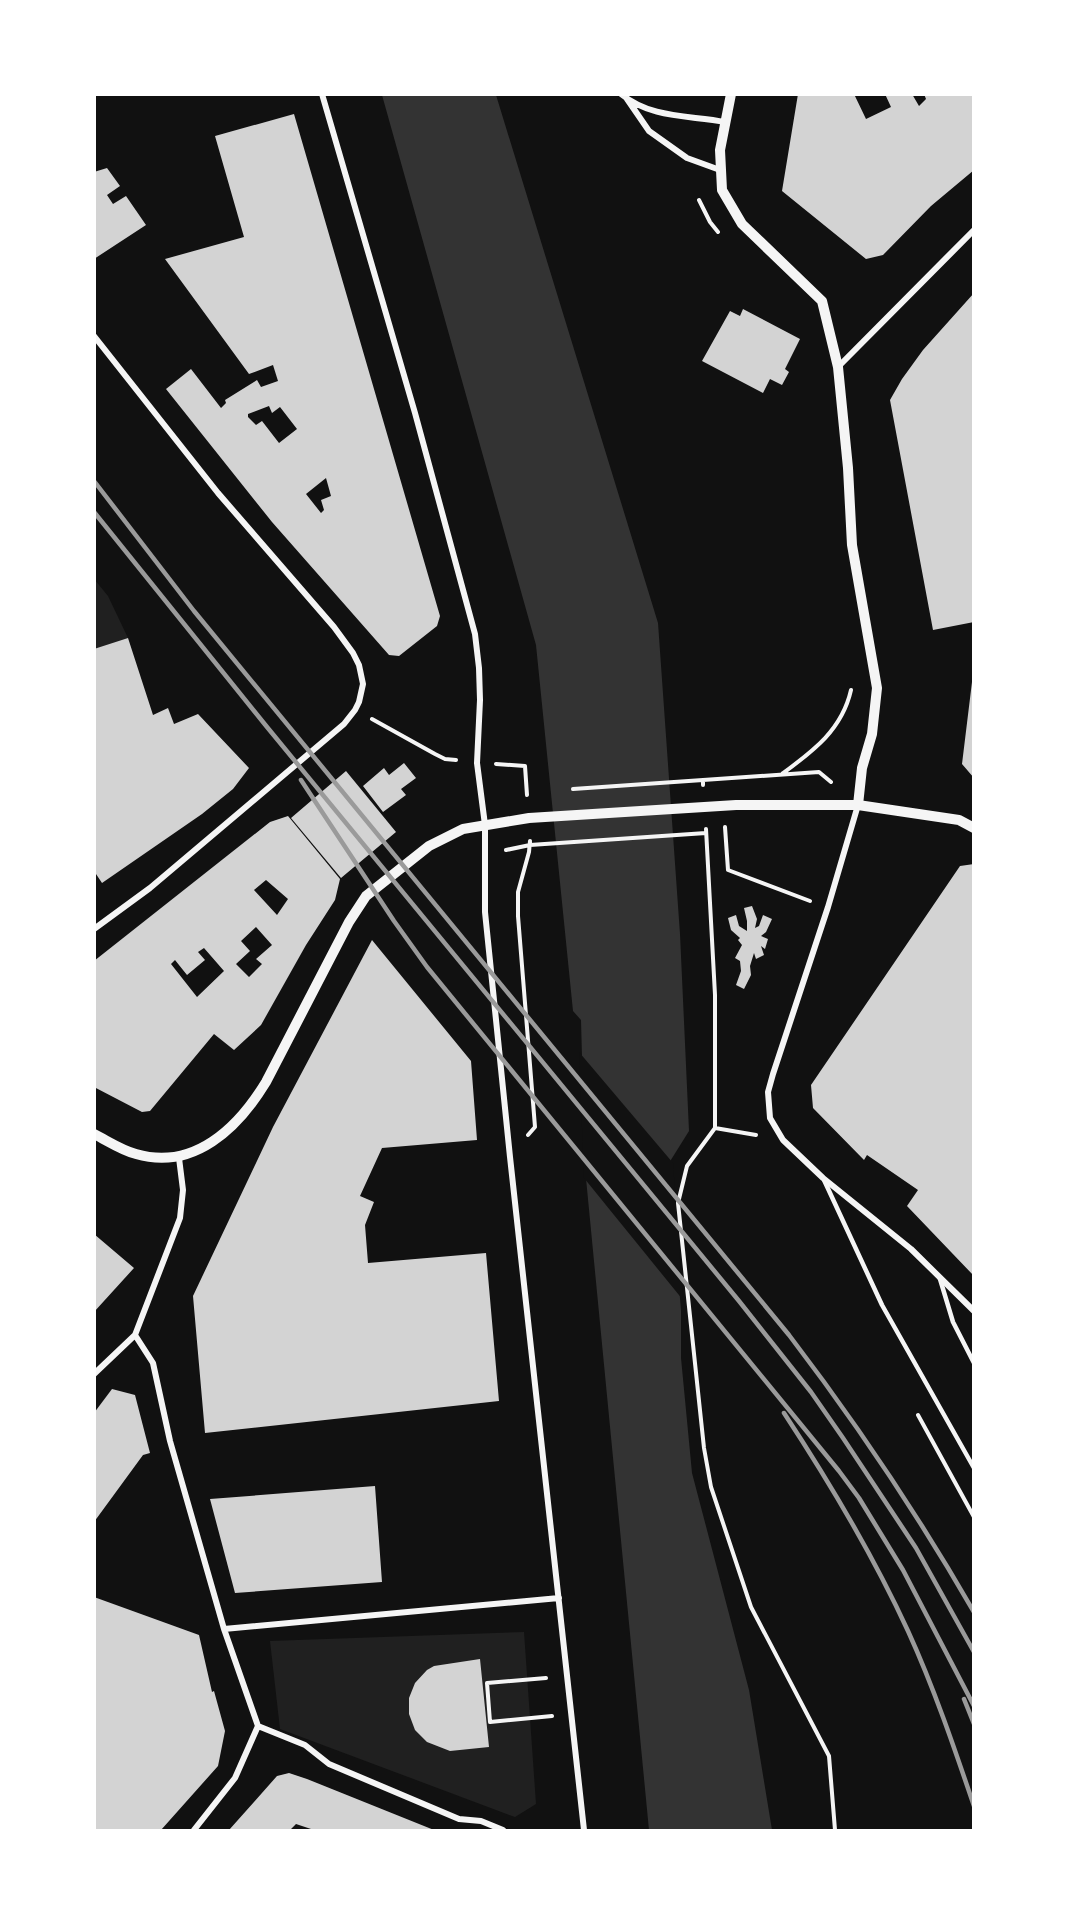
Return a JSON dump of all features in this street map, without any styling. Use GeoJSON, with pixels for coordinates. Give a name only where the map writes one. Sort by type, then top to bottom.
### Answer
{"type":"FeatureCollection","features":[{"type":"Feature","properties":{"kind":"street"},"geometry":{"type":"LineString","coordinates":[[322,94],[415,413],[475,634],[480,700],[477,763],[485,825],[485,912],[584,1830]]}},
{"type":"Feature","properties":{"kind":"street"},"geometry":{"type":"LineString","coordinates":[[731,94],[720,150],[722,190],[742,224],[822,301],[838,367],[848,468],[852,545],[877,688],[872,734],[862,768],[858,805],[828,907],[768,1092],[770,1118],[783,1140],[823,1178],[911,1249],[974,1311]]}},
{"type":"Feature","properties":{"kind":"street"},"geometry":{"type":"LineString","coordinates":[[624,97],[660,115],[702,117],[725,122]]}},
{"type":"Feature","properties":{"kind":"street"},"geometry":{"type":"LineString","coordinates":[[624,97],[649,131],[687,158],[720,170]]}},
{"type":"Feature","properties":{"kind":"street"},"geometry":{"type":"LineString","coordinates":[[838,367],[974,230]]}},
{"type":"Feature","properties":{"kind":"street"},"geometry":{"type":"LineString","coordinates":[[94,336],[218,493],[334,627],[353,653],[359,665],[363,684],[362,694],[355,710],[344,724],[150,888],[94,929]]}},
{"type":"Feature","properties":{"kind":"street"},"geometry":{"type":"LineString","coordinates":[[94,1134],[135,1154],[179,1158],[205,1147],[232,1126],[250,1108],[266,1082],[349,922],[366,896],[429,846],[464,829],[528,818],[704,806],[858,805],[959,820],[974,828]]}},
{"type":"Feature","properties":{"kind":"street"},"geometry":{"type":"LineString","coordinates":[[94,1374],[135,1335],[180,1218],[183,1190],[179,1158]]}},
{"type":"Feature","properties":{"kind":"street"},"geometry":{"type":"LineString","coordinates":[[135,1335],[153,1363],[170,1442],[224,1629],[258,1726],[235,1778],[194,1830]]}},
{"type":"Feature","properties":{"kind":"street"},"geometry":{"type":"LineString","coordinates":[[224,1629],[559,1598]]}},
{"type":"Feature","properties":{"kind":"street"},"geometry":{"type":"LineString","coordinates":[[258,1726],[305,1745],[330,1764],[459,1819],[481,1821],[503,1830]]}},
{"type":"Feature","properties":{"kind":"lane"},"geometry":{"type":"LineString","coordinates":[[823,1178],[882,1305],[974,1468]]}},
{"type":"Feature","properties":{"kind":"lane"},"geometry":{"type":"LineString","coordinates":[[939,1277],[953,1322],[974,1363]]}},
{"type":"Feature","properties":{"kind":"path"},"geometry":{"type":"LineString","coordinates":[[694,161],[694,176],[701,206],[720,236]]}},
{"type":"Feature","properties":{"kind":"path"},"geometry":{"type":"LineString","coordinates":[[564,790],[781,775],[813,751],[837,725],[853,684]]}},
{"type":"Feature","properties":{"kind":"path"},"geometry":{"type":"LineString","coordinates":[[355,710],[435,754],[450,759]]}},
{"type":"Feature","properties":{"kind":"path"},"geometry":{"type":"LineString","coordinates":[[500,764],[525,766],[527,797]]}},
{"type":"Feature","properties":{"kind":"path"},"geometry":{"type":"LineString","coordinates":[[703,780],[704,789]]}},
{"type":"Feature","properties":{"kind":"path"},"geometry":{"type":"LineString","coordinates":[[705,823],[715,995],[715,1128],[687,1166],[678,1203],[704,1448],[711,1487],[751,1606],[829,1756],[835,1830]]}},
{"type":"Feature","properties":{"kind":"path"},"geometry":{"type":"LineString","coordinates":[[725,823],[728,870],[812,901]]}},
{"type":"Feature","properties":{"kind":"path"},"geometry":{"type":"LineString","coordinates":[[510,1157],[535,1127],[518,916],[520,879],[530,845],[706,833]]}},
{"type":"Feature","properties":{"kind":"path"},"geometry":{"type":"LineString","coordinates":[[715,1128],[783,1140]]}},
{"type":"Feature","properties":{"kind":"path"},"geometry":{"type":"LineString","coordinates":[[918,1415],[974,1517]]}},
{"type":"Feature","properties":{"kind":"path"},"geometry":{"type":"LineString","coordinates":[[568,1676],[487,1683],[490,1722],[572,1714]]}},
{"type":"Feature","properties":{"kind":"shaded area"},"geometry":{"type":"Polygon","coordinates":[[[382,95],[496,95],[658,623],[680,934],[689,1131],[669,1163],[681,1311],[681,1358],[692,1473],[749,1690],[772,1830],[649,1830],[585,1168],[581,1020],[573,1011],[536,645],[382,95]]]}},
{"type":"Feature","properties":{"kind":"shaded area"},"geometry":{"type":"Polygon","coordinates":[[[94,579],[108,596],[128,638],[95,649],[94,579]]]}},
{"type":"Feature","properties":{"kind":"shaded area"},"geometry":{"type":"Polygon","coordinates":[[[524,1632],[536,1804],[515,1817],[280,1729],[270,1641],[524,1632]]]}},
{"type":"Feature","properties":{"kind":"pier"},"geometry":{"type":"Polygon","coordinates":[[[579,1052],[673,1163],[683,1300],[584,1178],[579,1052]]]}},
{"type":"Feature","properties":{"kind":"building"},"geometry":{"type":"Polygon","coordinates":[[[798,94],[854,94],[866,119],[891,107],[885,94],[912,94],[919,106],[926,99],[924,94],[974,94],[974,170],[931,206],[883,255],[866,259],[782,191],[798,94]]]}},
{"type":"Feature","properties":{"kind":"building"},"geometry":{"type":"Polygon","coordinates":[[[294,114],[440,616],[437,626],[399,656],[389,655],[272,522],[166,389],[191,369],[221,408],[226,403],[225,400],[257,380],[261,387],[278,381],[273,365],[249,374],[165,259],[244,237],[215,136],[294,114]],[[269,406],[248,414],[248,417],[256,425],[262,421],[279,443],[297,429],[280,407],[272,413],[269,406]],[[326,478],[306,494],[321,513],[324,510],[321,500],[331,496],[326,478]]]}},
{"type":"Feature","properties":{"kind":"building"},"geometry":{"type":"Polygon","coordinates":[[[107,168],[120,186],[107,195],[113,204],[126,196],[146,225],[94,259],[94,172],[107,168]]]}},
{"type":"Feature","properties":{"kind":"building"},"geometry":{"type":"Polygon","coordinates":[[[974,293],[974,622],[933,630],[890,400],[923,350],[974,293]]]}},
{"type":"Feature","properties":{"kind":"building"},"geometry":{"type":"Polygon","coordinates":[[[743,309],[800,339],[785,369],[789,372],[782,385],[770,379],[763,393],[702,361],[730,311],[740,316],[743,309]]]}},
{"type":"Feature","properties":{"kind":"building"},"geometry":{"type":"Polygon","coordinates":[[[128,638],[153,715],[168,708],[174,724],[198,714],[249,768],[233,789],[202,814],[102,883],[94,871],[94,649],[128,638]]]}},
{"type":"Feature","properties":{"kind":"building"},"geometry":{"type":"Polygon","coordinates":[[[972,682],[974,682],[974,778],[962,764],[972,682]]]}},
{"type":"Feature","properties":{"kind":"building"},"geometry":{"type":"Polygon","coordinates":[[[404,763],[416,778],[401,789],[406,795],[383,812],[363,786],[384,768],[389,775],[404,763]]]}},
{"type":"Feature","properties":{"kind":"building"},"geometry":{"type":"Polygon","coordinates":[[[346,771],[396,832],[341,878],[291,818],[346,771]]]}},
{"type":"Feature","properties":{"kind":"building"},"geometry":{"type":"Polygon","coordinates":[[[288,816],[340,879],[335,900],[306,945],[261,1025],[234,1050],[214,1034],[150,1111],[142,1112],[94,1087],[94,961],[270,822],[288,816]],[[266,880],[254,890],[277,915],[288,899],[266,880]],[[256,927],[241,941],[250,951],[236,964],[249,977],[262,964],[256,959],[272,945],[256,927]],[[204,948],[198,952],[205,960],[187,975],[175,960],[171,964],[197,997],[224,971],[204,948]]]}},
{"type":"Feature","properties":{"kind":"building"},"geometry":{"type":"Polygon","coordinates":[[[974,864],[974,1276],[907,1206],[918,1190],[867,1155],[864,1160],[813,1108],[811,1085],[960,866],[974,864]]]}},
{"type":"Feature","properties":{"kind":"building"},"geometry":{"type":"Polygon","coordinates":[[[752,906],[757,919],[755,928],[759,926],[763,915],[772,919],[766,932],[761,936],[768,939],[765,949],[761,946],[764,955],[756,959],[754,953],[750,966],[751,975],[744,989],[736,985],[741,971],[740,961],[735,958],[742,945],[738,940],[740,938],[731,930],[728,918],[736,915],[739,926],[747,931],[744,908],[752,906]]]}},
{"type":"Feature","properties":{"kind":"building"},"geometry":{"type":"Polygon","coordinates":[[[372,940],[471,1061],[477,1140],[382,1148],[360,1196],[374,1202],[365,1225],[368,1263],[486,1253],[499,1401],[205,1433],[193,1296],[273,1127],[372,940]]]}},
{"type":"Feature","properties":{"kind":"building"},"geometry":{"type":"Polygon","coordinates":[[[94,1234],[134,1268],[94,1312],[94,1234]]]}},
{"type":"Feature","properties":{"kind":"building"},"geometry":{"type":"Polygon","coordinates":[[[112,1389],[135,1395],[150,1453],[143,1455],[94,1522],[94,1413],[112,1389]]]}},
{"type":"Feature","properties":{"kind":"building"},"geometry":{"type":"Polygon","coordinates":[[[375,1486],[382,1582],[235,1593],[210,1499],[375,1486]]]}},
{"type":"Feature","properties":{"kind":"building"},"geometry":{"type":"Polygon","coordinates":[[[94,1597],[199,1635],[212,1692],[214,1691],[225,1731],[218,1766],[161,1830],[94,1830],[94,1597]]]}},
{"type":"Feature","properties":{"kind":"building"},"geometry":{"type":"Polygon","coordinates":[[[480,1659],[489,1747],[450,1751],[427,1742],[415,1730],[409,1714],[409,1698],[415,1683],[434,1666],[480,1659]]]}},
{"type":"Feature","properties":{"kind":"building"},"geometry":{"type":"Polygon","coordinates":[[[289,1773],[434,1830],[314,1830],[296,1824],[290,1830],[229,1830],[277,1776],[289,1773]]]}},
{"type":"Feature","properties":{"kind":"railway"},"geometry":{"type":"LineString","coordinates":[[94,481],[194,611],[789,1335],[886,1470],[974,1612]]}},
{"type":"Feature","properties":{"kind":"railway"},"geometry":{"type":"LineString","coordinates":[[94,512],[811,1392],[916,1548],[974,1652]]}},
{"type":"Feature","properties":{"kind":"railway"},"geometry":{"type":"LineString","coordinates":[[301,780],[427,967],[859,1498],[903,1570],[974,1706]]}},
{"type":"Feature","properties":{"kind":"railway"},"geometry":{"type":"LineString","coordinates":[[784,1413],[850,1520],[895,1603],[935,1696],[974,1806]]}},
{"type":"Feature","properties":{"kind":"railway"},"geometry":{"type":"LineString","coordinates":[[964,1699],[974,1724]]}}]}
